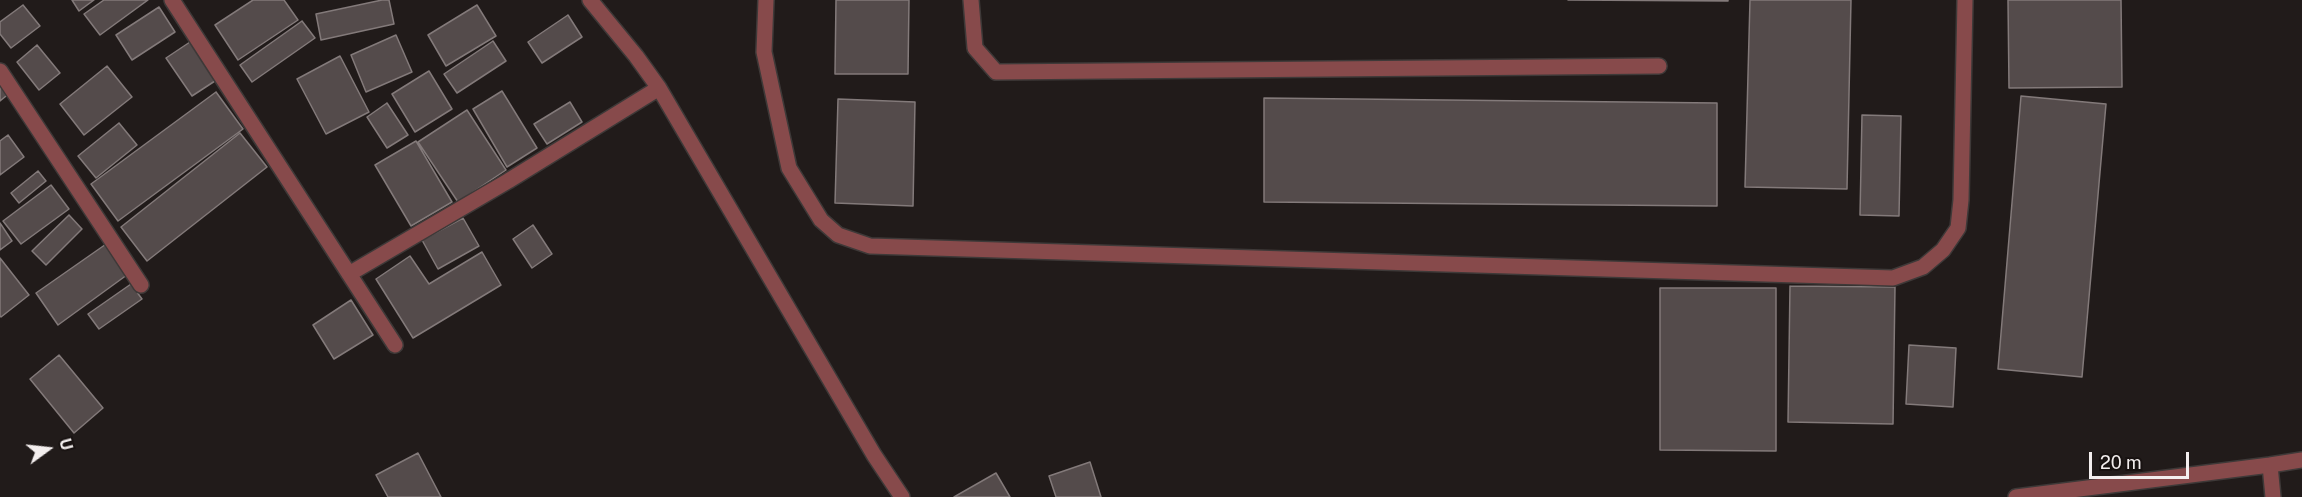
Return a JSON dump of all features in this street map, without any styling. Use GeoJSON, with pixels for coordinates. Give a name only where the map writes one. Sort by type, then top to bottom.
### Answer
{"type":"FeatureCollection","features":[{"type":"Feature","properties":{"kind":"street"},"geometry":{"type":"LineString","coordinates":[[172,0],[395,345]]}},
{"type":"Feature","properties":{"kind":"street"},"geometry":{"type":"LineString","coordinates":[[591,0],[659,87],[874,455],[902,497]]}},
{"type":"Feature","properties":{"kind":"street"},"geometry":{"type":"LineString","coordinates":[[766,0],[764,52],[789,168],[821,220],[838,235],[870,246],[1893,278],[1923,267],[1943,250],[1958,228],[1961,200],[1965,0]]}},
{"type":"Feature","properties":{"kind":"street"},"geometry":{"type":"LineString","coordinates":[[971,0],[975,48],[996,72],[1659,66]]}},
{"type":"Feature","properties":{"kind":"street"},"geometry":{"type":"LineString","coordinates":[[0,71],[141,285]]}},
{"type":"Feature","properties":{"kind":"street"},"geometry":{"type":"LineString","coordinates":[[349,274],[478,199],[659,87]]}},
{"type":"Feature","properties":{"kind":"street"},"geometry":{"type":"LineString","coordinates":[[2016,497],[2302,460]]}},
{"type":"Feature","properties":{"kind":"street"},"geometry":{"type":"LineString","coordinates":[[2270,465],[2273,497]]}},
{"type":"Feature","properties":{"kind":"building"},"geometry":{"type":"Polygon","coordinates":[[[72,0],[94,0],[79,11],[72,0]]]}},
{"type":"Feature","properties":{"kind":"building"},"geometry":{"type":"Polygon","coordinates":[[[104,0],[148,0],[100,35],[84,14],[104,0]]]}},
{"type":"Feature","properties":{"kind":"building"},"geometry":{"type":"Polygon","coordinates":[[[253,0],[284,0],[298,20],[238,60],[215,25],[253,0]]]}},
{"type":"Feature","properties":{"kind":"building"},"geometry":{"type":"Polygon","coordinates":[[[389,0],[394,24],[321,40],[316,14],[389,0]]]}},
{"type":"Feature","properties":{"kind":"building"},"geometry":{"type":"Polygon","coordinates":[[[836,0],[909,0],[908,74],[835,74],[836,0]]]}},
{"type":"Feature","properties":{"kind":"building"},"geometry":{"type":"Polygon","coordinates":[[[1568,0],[1728,0],[1728,1],[1568,0]]]}},
{"type":"Feature","properties":{"kind":"building"},"geometry":{"type":"Polygon","coordinates":[[[1750,0],[1851,0],[1847,189],[1745,187],[1750,0]]]}},
{"type":"Feature","properties":{"kind":"building"},"geometry":{"type":"Polygon","coordinates":[[[2008,0],[2121,0],[2122,87],[2009,88],[2008,0]]]}},
{"type":"Feature","properties":{"kind":"building"},"geometry":{"type":"Polygon","coordinates":[[[23,5],[40,26],[11,48],[0,34],[0,22],[23,5]]]}},
{"type":"Feature","properties":{"kind":"building"},"geometry":{"type":"Polygon","coordinates":[[[477,5],[496,36],[446,66],[428,35],[477,5]]]}},
{"type":"Feature","properties":{"kind":"building"},"geometry":{"type":"Polygon","coordinates":[[[159,7],[175,32],[132,60],[116,35],[159,7]]]}},
{"type":"Feature","properties":{"kind":"building"},"geometry":{"type":"Polygon","coordinates":[[[568,15],[582,37],[542,63],[528,42],[568,15]]]}},
{"type":"Feature","properties":{"kind":"building"},"geometry":{"type":"Polygon","coordinates":[[[302,21],[315,38],[252,82],[240,65],[302,21]]]}},
{"type":"Feature","properties":{"kind":"building"},"geometry":{"type":"Polygon","coordinates":[[[396,35],[412,72],[366,92],[351,55],[396,35]]]}},
{"type":"Feature","properties":{"kind":"building"},"geometry":{"type":"Polygon","coordinates":[[[193,40],[218,79],[192,96],[166,58],[193,40]]]}},
{"type":"Feature","properties":{"kind":"building"},"geometry":{"type":"Polygon","coordinates":[[[493,41],[506,61],[457,93],[444,74],[493,41]]]}},
{"type":"Feature","properties":{"kind":"building"},"geometry":{"type":"Polygon","coordinates":[[[37,45],[60,73],[39,90],[17,62],[37,45]]]}},
{"type":"Feature","properties":{"kind":"building"},"geometry":{"type":"Polygon","coordinates":[[[340,56],[369,112],[326,134],[297,79],[340,56]]]}},
{"type":"Feature","properties":{"kind":"building"},"geometry":{"type":"Polygon","coordinates":[[[107,66],[132,97],[84,135],[60,104],[107,66]]]}},
{"type":"Feature","properties":{"kind":"building"},"geometry":{"type":"Polygon","coordinates":[[[429,71],[452,109],[415,132],[392,94],[429,71]]]}},
{"type":"Feature","properties":{"kind":"building"},"geometry":{"type":"Polygon","coordinates":[[[0,77],[11,92],[0,101],[0,77]]]}},
{"type":"Feature","properties":{"kind":"building"},"geometry":{"type":"Polygon","coordinates":[[[502,91],[537,148],[507,167],[473,109],[502,91]]]}},
{"type":"Feature","properties":{"kind":"building"},"geometry":{"type":"Polygon","coordinates":[[[216,92],[243,129],[118,221],[91,184],[216,92]]]}},
{"type":"Feature","properties":{"kind":"building"},"geometry":{"type":"Polygon","coordinates":[[[2021,96],[2106,104],[2082,377],[1998,369],[2021,96]]]}},
{"type":"Feature","properties":{"kind":"building"},"geometry":{"type":"Polygon","coordinates":[[[1264,98],[1717,103],[1717,206],[1264,202],[1264,98]]]}},
{"type":"Feature","properties":{"kind":"building"},"geometry":{"type":"Polygon","coordinates":[[[838,99],[915,102],[913,206],[835,203],[838,99]]]}},
{"type":"Feature","properties":{"kind":"building"},"geometry":{"type":"Polygon","coordinates":[[[570,102],[582,122],[547,144],[534,124],[570,102]]]}},
{"type":"Feature","properties":{"kind":"building"},"geometry":{"type":"Polygon","coordinates":[[[387,103],[408,135],[387,148],[367,117],[387,103]]]}},
{"type":"Feature","properties":{"kind":"building"},"geometry":{"type":"Polygon","coordinates":[[[467,110],[506,170],[458,202],[418,142],[467,110]]]}},
{"type":"Feature","properties":{"kind":"building"},"geometry":{"type":"Polygon","coordinates":[[[1862,115],[1901,116],[1899,216],[1860,215],[1862,115]]]}},
{"type":"Feature","properties":{"kind":"building"},"geometry":{"type":"Polygon","coordinates":[[[119,123],[137,145],[96,178],[78,156],[119,123]]]}},
{"type":"Feature","properties":{"kind":"building"},"geometry":{"type":"Polygon","coordinates":[[[240,133],[267,167],[147,261],[121,227],[240,133]]]}},
{"type":"Feature","properties":{"kind":"building"},"geometry":{"type":"Polygon","coordinates":[[[8,135],[24,157],[0,175],[0,141],[8,135]]]}},
{"type":"Feature","properties":{"kind":"building"},"geometry":{"type":"Polygon","coordinates":[[[416,141],[452,202],[411,226],[375,165],[416,141]]]}},
{"type":"Feature","properties":{"kind":"building"},"geometry":{"type":"Polygon","coordinates":[[[38,171],[46,181],[19,203],[11,193],[38,171]]]}},
{"type":"Feature","properties":{"kind":"building"},"geometry":{"type":"Polygon","coordinates":[[[51,185],[69,209],[21,244],[3,221],[51,185]]]}},
{"type":"Feature","properties":{"kind":"building"},"geometry":{"type":"Polygon","coordinates":[[[69,215],[82,229],[46,265],[32,251],[69,215]]]}},
{"type":"Feature","properties":{"kind":"building"},"geometry":{"type":"Polygon","coordinates":[[[463,218],[479,246],[438,269],[422,240],[463,218]]]}},
{"type":"Feature","properties":{"kind":"building"},"geometry":{"type":"Polygon","coordinates":[[[0,223],[12,241],[0,250],[0,223]]]}},
{"type":"Feature","properties":{"kind":"building"},"geometry":{"type":"Polygon","coordinates":[[[533,225],[552,254],[532,268],[513,239],[533,225]]]}},
{"type":"Feature","properties":{"kind":"building"},"geometry":{"type":"Polygon","coordinates":[[[109,242],[131,272],[58,325],[36,293],[109,242]]]}},
{"type":"Feature","properties":{"kind":"building"},"geometry":{"type":"Polygon","coordinates":[[[482,252],[501,285],[413,338],[376,279],[410,256],[429,284],[482,252]]]}},
{"type":"Feature","properties":{"kind":"building"},"geometry":{"type":"Polygon","coordinates":[[[0,258],[29,295],[1,317],[0,316],[0,258]]]}},
{"type":"Feature","properties":{"kind":"building"},"geometry":{"type":"Polygon","coordinates":[[[131,284],[142,299],[99,329],[88,314],[131,284]]]}},
{"type":"Feature","properties":{"kind":"building"},"geometry":{"type":"Polygon","coordinates":[[[1790,286],[1895,287],[1893,424],[1788,422],[1790,286]]]}},
{"type":"Feature","properties":{"kind":"building"},"geometry":{"type":"Polygon","coordinates":[[[1660,288],[1776,288],[1776,451],[1660,450],[1660,288]]]}},
{"type":"Feature","properties":{"kind":"building"},"geometry":{"type":"Polygon","coordinates":[[[351,300],[373,335],[334,359],[313,325],[351,300]]]}},
{"type":"Feature","properties":{"kind":"building"},"geometry":{"type":"Polygon","coordinates":[[[1909,345],[1956,348],[1953,407],[1906,404],[1909,345]]]}},
{"type":"Feature","properties":{"kind":"building"},"geometry":{"type":"Polygon","coordinates":[[[59,355],[103,408],[74,433],[30,379],[59,355]]]}},
{"type":"Feature","properties":{"kind":"building"},"geometry":{"type":"Polygon","coordinates":[[[418,453],[441,497],[388,497],[376,475],[418,453]]]}},
{"type":"Feature","properties":{"kind":"building"},"geometry":{"type":"Polygon","coordinates":[[[1090,462],[1101,497],[1056,497],[1049,476],[1090,462]]]}},
{"type":"Feature","properties":{"kind":"building"},"geometry":{"type":"Polygon","coordinates":[[[996,473],[1010,497],[954,497],[996,473]]]}}]}
